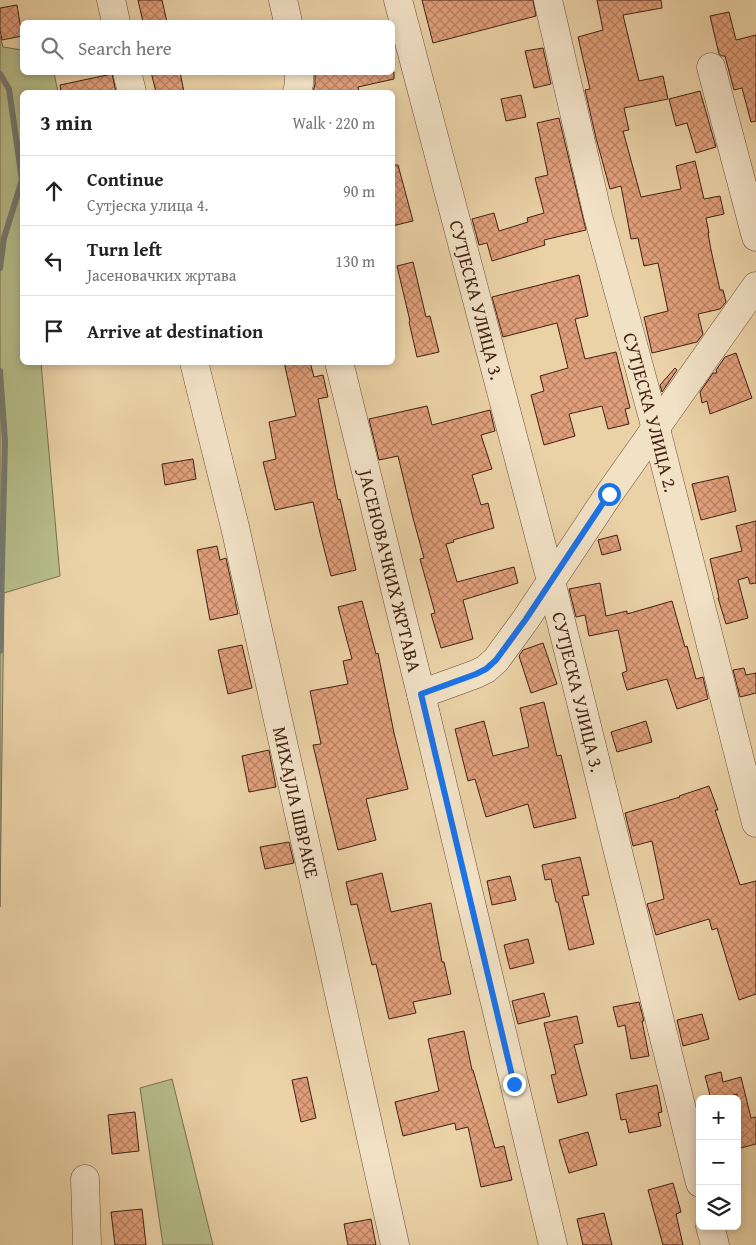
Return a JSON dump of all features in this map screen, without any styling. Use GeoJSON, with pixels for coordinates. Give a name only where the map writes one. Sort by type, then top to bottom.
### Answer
{"type":"FeatureCollection","features":[{"type":"Feature","properties":{"kind":"street"},"geometry":{"type":"LineString","coordinates":[[111,0],[116,20]]}},
{"type":"Feature","properties":{"kind":"street"},"geometry":{"type":"LineString","coordinates":[[283,0],[288,20]]}},
{"type":"Feature","properties":{"kind":"street","name":"СУТЈЕСКА УЛИЦА 3."},"geometry":{"type":"LineString","coordinates":[[398,0],[551,581],[696,1167]]}},
{"type":"Feature","properties":{"kind":"street","name":"СУТЈЕСКА УЛИЦА 2."},"geometry":{"type":"LineString","coordinates":[[548,0],[598,216],[656,429],[756,823]]}},
{"type":"Feature","properties":{"kind":"street"},"geometry":{"type":"LineString","coordinates":[[712,67],[756,237]]}},
{"type":"Feature","properties":{"kind":"street"},"geometry":{"type":"LineString","coordinates":[[128,75],[132,90]]}},
{"type":"Feature","properties":{"kind":"street"},"geometry":{"type":"LineString","coordinates":[[298,90],[299,75]]}},
{"type":"Feature","properties":{"kind":"street"},"geometry":{"type":"LineString","coordinates":[[421,694],[476,674],[486,669],[496,660],[609,494],[756,286]]}},
{"type":"Feature","properties":{"kind":"street","name":"МИХАЈЛА ШВРАКЕ"},"geometry":{"type":"LineString","coordinates":[[195,365],[237,536],[395,1245]]}},
{"type":"Feature","properties":{"kind":"street","name":"ЈАСЕНОВАЧКИХ ЖРТАВА"},"geometry":{"type":"LineString","coordinates":[[340,365],[554,1245]]}},
{"type":"Feature","properties":{"kind":"street"},"geometry":{"type":"LineString","coordinates":[[85,1179],[87,1245]]}},
{"type":"Feature","properties":{"kind":"street"},"geometry":{"type":"LineString","coordinates":[[711,1230],[715,1245]]}},
{"type":"Feature","properties":{"kind":"green space"},"geometry":{"type":"Polygon","coordinates":[[[0,36],[3,47],[20,50],[20,75],[54,75],[58,90],[20,90],[20,365],[41,365],[60,576],[4,593],[0,907],[0,36]]]}},
{"type":"Feature","properties":{"kind":"green space"},"geometry":{"type":"Polygon","coordinates":[[[172,1079],[213,1245],[163,1245],[140,1088],[172,1079]]]}},
{"type":"Feature","properties":{"kind":"building"},"geometry":{"type":"Polygon","coordinates":[[[138,0],[162,0],[167,20],[143,20],[138,0]]]}},
{"type":"Feature","properties":{"kind":"building"},"geometry":{"type":"Polygon","coordinates":[[[422,0],[533,0],[536,16],[433,43],[422,0]]]}},
{"type":"Feature","properties":{"kind":"building"},"geometry":{"type":"Polygon","coordinates":[[[597,0],[661,0],[662,8],[623,15],[639,81],[663,76],[668,99],[624,108],[629,130],[623,131],[641,197],[681,189],[676,166],[695,161],[704,199],[720,196],[724,214],[706,218],[720,290],[723,290],[726,302],[720,309],[698,314],[703,334],[697,342],[652,353],[644,317],[668,311],[658,263],[644,266],[638,238],[631,239],[621,186],[610,189],[585,90],[590,89],[578,37],[603,30],[597,0]]]}},
{"type":"Feature","properties":{"kind":"building"},"geometry":{"type":"Polygon","coordinates":[[[17,5],[20,36],[2,40],[0,8],[17,5]]]}},
{"type":"Feature","properties":{"kind":"building"},"geometry":{"type":"Polygon","coordinates":[[[729,12],[736,40],[756,35],[756,121],[751,122],[742,88],[734,90],[725,56],[719,54],[710,16],[729,12]]]}},
{"type":"Feature","properties":{"kind":"building"},"geometry":{"type":"Polygon","coordinates":[[[543,48],[551,84],[534,88],[525,51],[543,48]]]}},
{"type":"Feature","properties":{"kind":"building"},"geometry":{"type":"Polygon","coordinates":[[[112,75],[116,90],[61,90],[60,85],[112,75]]]}},
{"type":"Feature","properties":{"kind":"building"},"geometry":{"type":"Polygon","coordinates":[[[152,75],[181,75],[184,90],[156,90],[152,75]]]}},
{"type":"Feature","properties":{"kind":"building"},"geometry":{"type":"Polygon","coordinates":[[[315,75],[394,75],[394,79],[358,87],[359,90],[314,90],[315,75]]]}},
{"type":"Feature","properties":{"kind":"building"},"geometry":{"type":"Polygon","coordinates":[[[700,91],[716,147],[696,153],[687,123],[676,126],[669,99],[700,91]]]}},
{"type":"Feature","properties":{"kind":"building"},"geometry":{"type":"Polygon","coordinates":[[[521,95],[526,117],[506,121],[501,99],[521,95]]]}},
{"type":"Feature","properties":{"kind":"building"},"geometry":{"type":"Polygon","coordinates":[[[559,118],[586,230],[544,240],[545,245],[492,261],[487,243],[479,245],[472,219],[494,213],[499,231],[528,222],[527,218],[544,213],[535,178],[548,175],[537,123],[559,118]]]}},
{"type":"Feature","properties":{"kind":"building"},"geometry":{"type":"Polygon","coordinates":[[[395,165],[398,165],[413,221],[395,225],[395,165]]]}},
{"type":"Feature","properties":{"kind":"building"},"geometry":{"type":"Polygon","coordinates":[[[413,262],[426,317],[430,316],[439,352],[417,357],[397,266],[413,262]]]}},
{"type":"Feature","properties":{"kind":"building"},"geometry":{"type":"Polygon","coordinates":[[[579,275],[588,316],[575,319],[585,359],[616,352],[630,408],[625,409],[629,424],[608,429],[602,406],[569,414],[575,436],[544,445],[531,395],[544,391],[540,376],[568,368],[557,323],[503,337],[492,297],[579,275]]]}},
{"type":"Feature","properties":{"kind":"building"},"geometry":{"type":"Polygon","coordinates":[[[736,353],[752,398],[710,414],[707,401],[702,403],[700,392],[713,373],[717,373],[716,370],[725,357],[736,353]]]}},
{"type":"Feature","properties":{"kind":"building"},"geometry":{"type":"Polygon","coordinates":[[[285,365],[311,365],[314,377],[323,375],[328,397],[318,399],[338,500],[340,499],[356,570],[331,576],[313,502],[275,510],[263,462],[276,459],[269,422],[296,416],[285,365]]]}},
{"type":"Feature","properties":{"kind":"building"},"geometry":{"type":"Polygon","coordinates":[[[675,368],[677,370],[662,392],[660,385],[675,368]]]}},
{"type":"Feature","properties":{"kind":"building"},"geometry":{"type":"Polygon","coordinates":[[[427,406],[432,425],[490,410],[495,431],[481,435],[492,469],[472,475],[481,505],[488,503],[494,528],[453,540],[454,542],[446,544],[457,582],[514,567],[518,583],[463,600],[473,639],[441,648],[431,614],[435,613],[420,559],[424,558],[398,456],[379,460],[369,419],[427,406]]]}},
{"type":"Feature","properties":{"kind":"building"},"geometry":{"type":"Polygon","coordinates":[[[193,459],[196,479],[165,485],[162,464],[193,459]]]}},
{"type":"Feature","properties":{"kind":"building"},"geometry":{"type":"Polygon","coordinates":[[[728,476],[736,511],[701,520],[692,484],[728,476]]]}},
{"type":"Feature","properties":{"kind":"building"},"geometry":{"type":"Polygon","coordinates":[[[756,521],[756,583],[750,584],[748,577],[738,580],[748,618],[726,624],[718,598],[710,559],[742,551],[736,526],[756,521]]]}},
{"type":"Feature","properties":{"kind":"building"},"geometry":{"type":"Polygon","coordinates":[[[617,535],[621,550],[602,555],[598,540],[617,535]]]}},
{"type":"Feature","properties":{"kind":"building"},"geometry":{"type":"Polygon","coordinates":[[[217,546],[220,560],[226,558],[238,614],[210,620],[197,550],[217,546]]]}},
{"type":"Feature","properties":{"kind":"building"},"geometry":{"type":"Polygon","coordinates":[[[600,583],[606,616],[627,611],[627,614],[672,601],[696,679],[703,677],[708,699],[677,709],[667,679],[627,690],[622,673],[627,671],[618,630],[589,636],[585,615],[576,617],[569,589],[600,583]]]}},
{"type":"Feature","properties":{"kind":"building"},"geometry":{"type":"Polygon","coordinates":[[[362,601],[376,654],[378,653],[394,733],[408,789],[366,799],[376,840],[338,850],[313,745],[321,744],[310,691],[348,684],[343,661],[352,659],[338,607],[362,601]]]}},
{"type":"Feature","properties":{"kind":"building"},"geometry":{"type":"Polygon","coordinates":[[[543,643],[557,684],[531,693],[519,656],[523,650],[543,643]]]}},
{"type":"Feature","properties":{"kind":"building"},"geometry":{"type":"Polygon","coordinates":[[[242,645],[252,688],[228,694],[218,650],[242,645]]]}},
{"type":"Feature","properties":{"kind":"building"},"geometry":{"type":"Polygon","coordinates":[[[744,668],[746,675],[756,673],[756,693],[740,697],[733,670],[744,668]]]}},
{"type":"Feature","properties":{"kind":"building"},"geometry":{"type":"Polygon","coordinates":[[[544,702],[557,756],[561,755],[576,818],[534,828],[528,804],[486,817],[475,779],[468,781],[455,729],[484,721],[493,756],[529,747],[520,708],[544,702]]]}},
{"type":"Feature","properties":{"kind":"building"},"geometry":{"type":"Polygon","coordinates":[[[646,721],[652,742],[617,752],[611,732],[646,721]]]}},
{"type":"Feature","properties":{"kind":"building"},"geometry":{"type":"Polygon","coordinates":[[[269,750],[276,787],[249,792],[242,756],[269,750]]]}},
{"type":"Feature","properties":{"kind":"building"},"geometry":{"type":"Polygon","coordinates":[[[709,786],[740,885],[756,881],[756,994],[739,1000],[717,928],[712,930],[709,919],[656,935],[647,904],[664,899],[652,841],[633,846],[625,813],[680,797],[709,786]]]}},
{"type":"Feature","properties":{"kind":"building"},"geometry":{"type":"Polygon","coordinates":[[[289,842],[294,863],[265,869],[260,847],[289,842]]]}},
{"type":"Feature","properties":{"kind":"building"},"geometry":{"type":"Polygon","coordinates":[[[580,857],[589,895],[582,896],[594,944],[569,950],[551,879],[545,880],[542,865],[580,857]]]}},
{"type":"Feature","properties":{"kind":"building"},"geometry":{"type":"Polygon","coordinates":[[[382,873],[391,912],[431,903],[442,962],[444,962],[451,994],[413,1002],[416,1013],[389,1019],[376,964],[372,965],[357,904],[351,905],[346,882],[382,873]]]}},
{"type":"Feature","properties":{"kind":"building"},"geometry":{"type":"Polygon","coordinates":[[[510,876],[516,900],[492,905],[487,881],[510,876]]]}},
{"type":"Feature","properties":{"kind":"building"},"geometry":{"type":"Polygon","coordinates":[[[528,939],[534,963],[510,969],[504,945],[528,939]]]}},
{"type":"Feature","properties":{"kind":"building"},"geometry":{"type":"Polygon","coordinates":[[[544,993],[550,1016],[518,1024],[512,1001],[544,993]]]}},
{"type":"Feature","properties":{"kind":"building"},"geometry":{"type":"Polygon","coordinates":[[[639,1002],[649,1056],[631,1059],[625,1025],[618,1027],[613,1007],[639,1002]]]}},
{"type":"Feature","properties":{"kind":"building"},"geometry":{"type":"Polygon","coordinates":[[[702,1014],[709,1039],[683,1046],[677,1020],[702,1014]]]}},
{"type":"Feature","properties":{"kind":"building"},"geometry":{"type":"Polygon","coordinates":[[[577,1016],[583,1043],[574,1045],[587,1095],[558,1103],[551,1075],[556,1074],[544,1023],[577,1016]]]}},
{"type":"Feature","properties":{"kind":"building"},"geometry":{"type":"Polygon","coordinates":[[[464,1031],[472,1070],[495,1148],[504,1146],[512,1180],[481,1187],[468,1127],[456,1130],[455,1123],[403,1136],[395,1102],[439,1091],[428,1039],[464,1031]]]}},
{"type":"Feature","properties":{"kind":"building"},"geometry":{"type":"Polygon","coordinates":[[[721,1072],[723,1082],[741,1077],[751,1118],[756,1117],[756,1144],[741,1148],[741,1095],[710,1095],[705,1076],[721,1072]]]}},
{"type":"Feature","properties":{"kind":"building"},"geometry":{"type":"Polygon","coordinates":[[[307,1077],[316,1118],[301,1122],[292,1080],[307,1077]]]}},
{"type":"Feature","properties":{"kind":"building"},"geometry":{"type":"Polygon","coordinates":[[[657,1085],[662,1112],[658,1113],[661,1126],[629,1133],[626,1119],[621,1120],[616,1094],[657,1085]]]}},
{"type":"Feature","properties":{"kind":"building"},"geometry":{"type":"Polygon","coordinates":[[[135,1112],[139,1151],[112,1154],[108,1115],[135,1112]]]}},
{"type":"Feature","properties":{"kind":"building"},"geometry":{"type":"Polygon","coordinates":[[[588,1132],[597,1165],[569,1173],[559,1140],[588,1132]]]}},
{"type":"Feature","properties":{"kind":"building"},"geometry":{"type":"Polygon","coordinates":[[[673,1183],[681,1212],[676,1214],[683,1245],[663,1245],[648,1190],[673,1183]]]}},
{"type":"Feature","properties":{"kind":"building"},"geometry":{"type":"Polygon","coordinates":[[[142,1209],[146,1245],[115,1245],[111,1212],[142,1209]]]}},
{"type":"Feature","properties":{"kind":"building"},"geometry":{"type":"Polygon","coordinates":[[[604,1213],[612,1245],[583,1245],[577,1219],[604,1213]]]}},
{"type":"Feature","properties":{"kind":"building"},"geometry":{"type":"Polygon","coordinates":[[[371,1219],[376,1245],[348,1245],[344,1224],[371,1219]]]}},
{"type":"Feature","properties":{"kind":"waterway"},"geometry":{"type":"LineString","coordinates":[[0,74],[9,89],[20,166]]}},
{"type":"Feature","properties":{"kind":"waterway"},"geometry":{"type":"LineString","coordinates":[[0,268],[4,238],[20,186]]}},
{"type":"Feature","properties":{"kind":"waterway"},"geometry":{"type":"LineString","coordinates":[[0,371],[5,441],[0,651]]}},
{"type":"Feature","properties":{"kind":"route"},"geometry":{"type":"LineString","coordinates":[[514,1084],[421,694],[476,674],[486,669],[496,660],[526,619],[609,494]]}}]}
